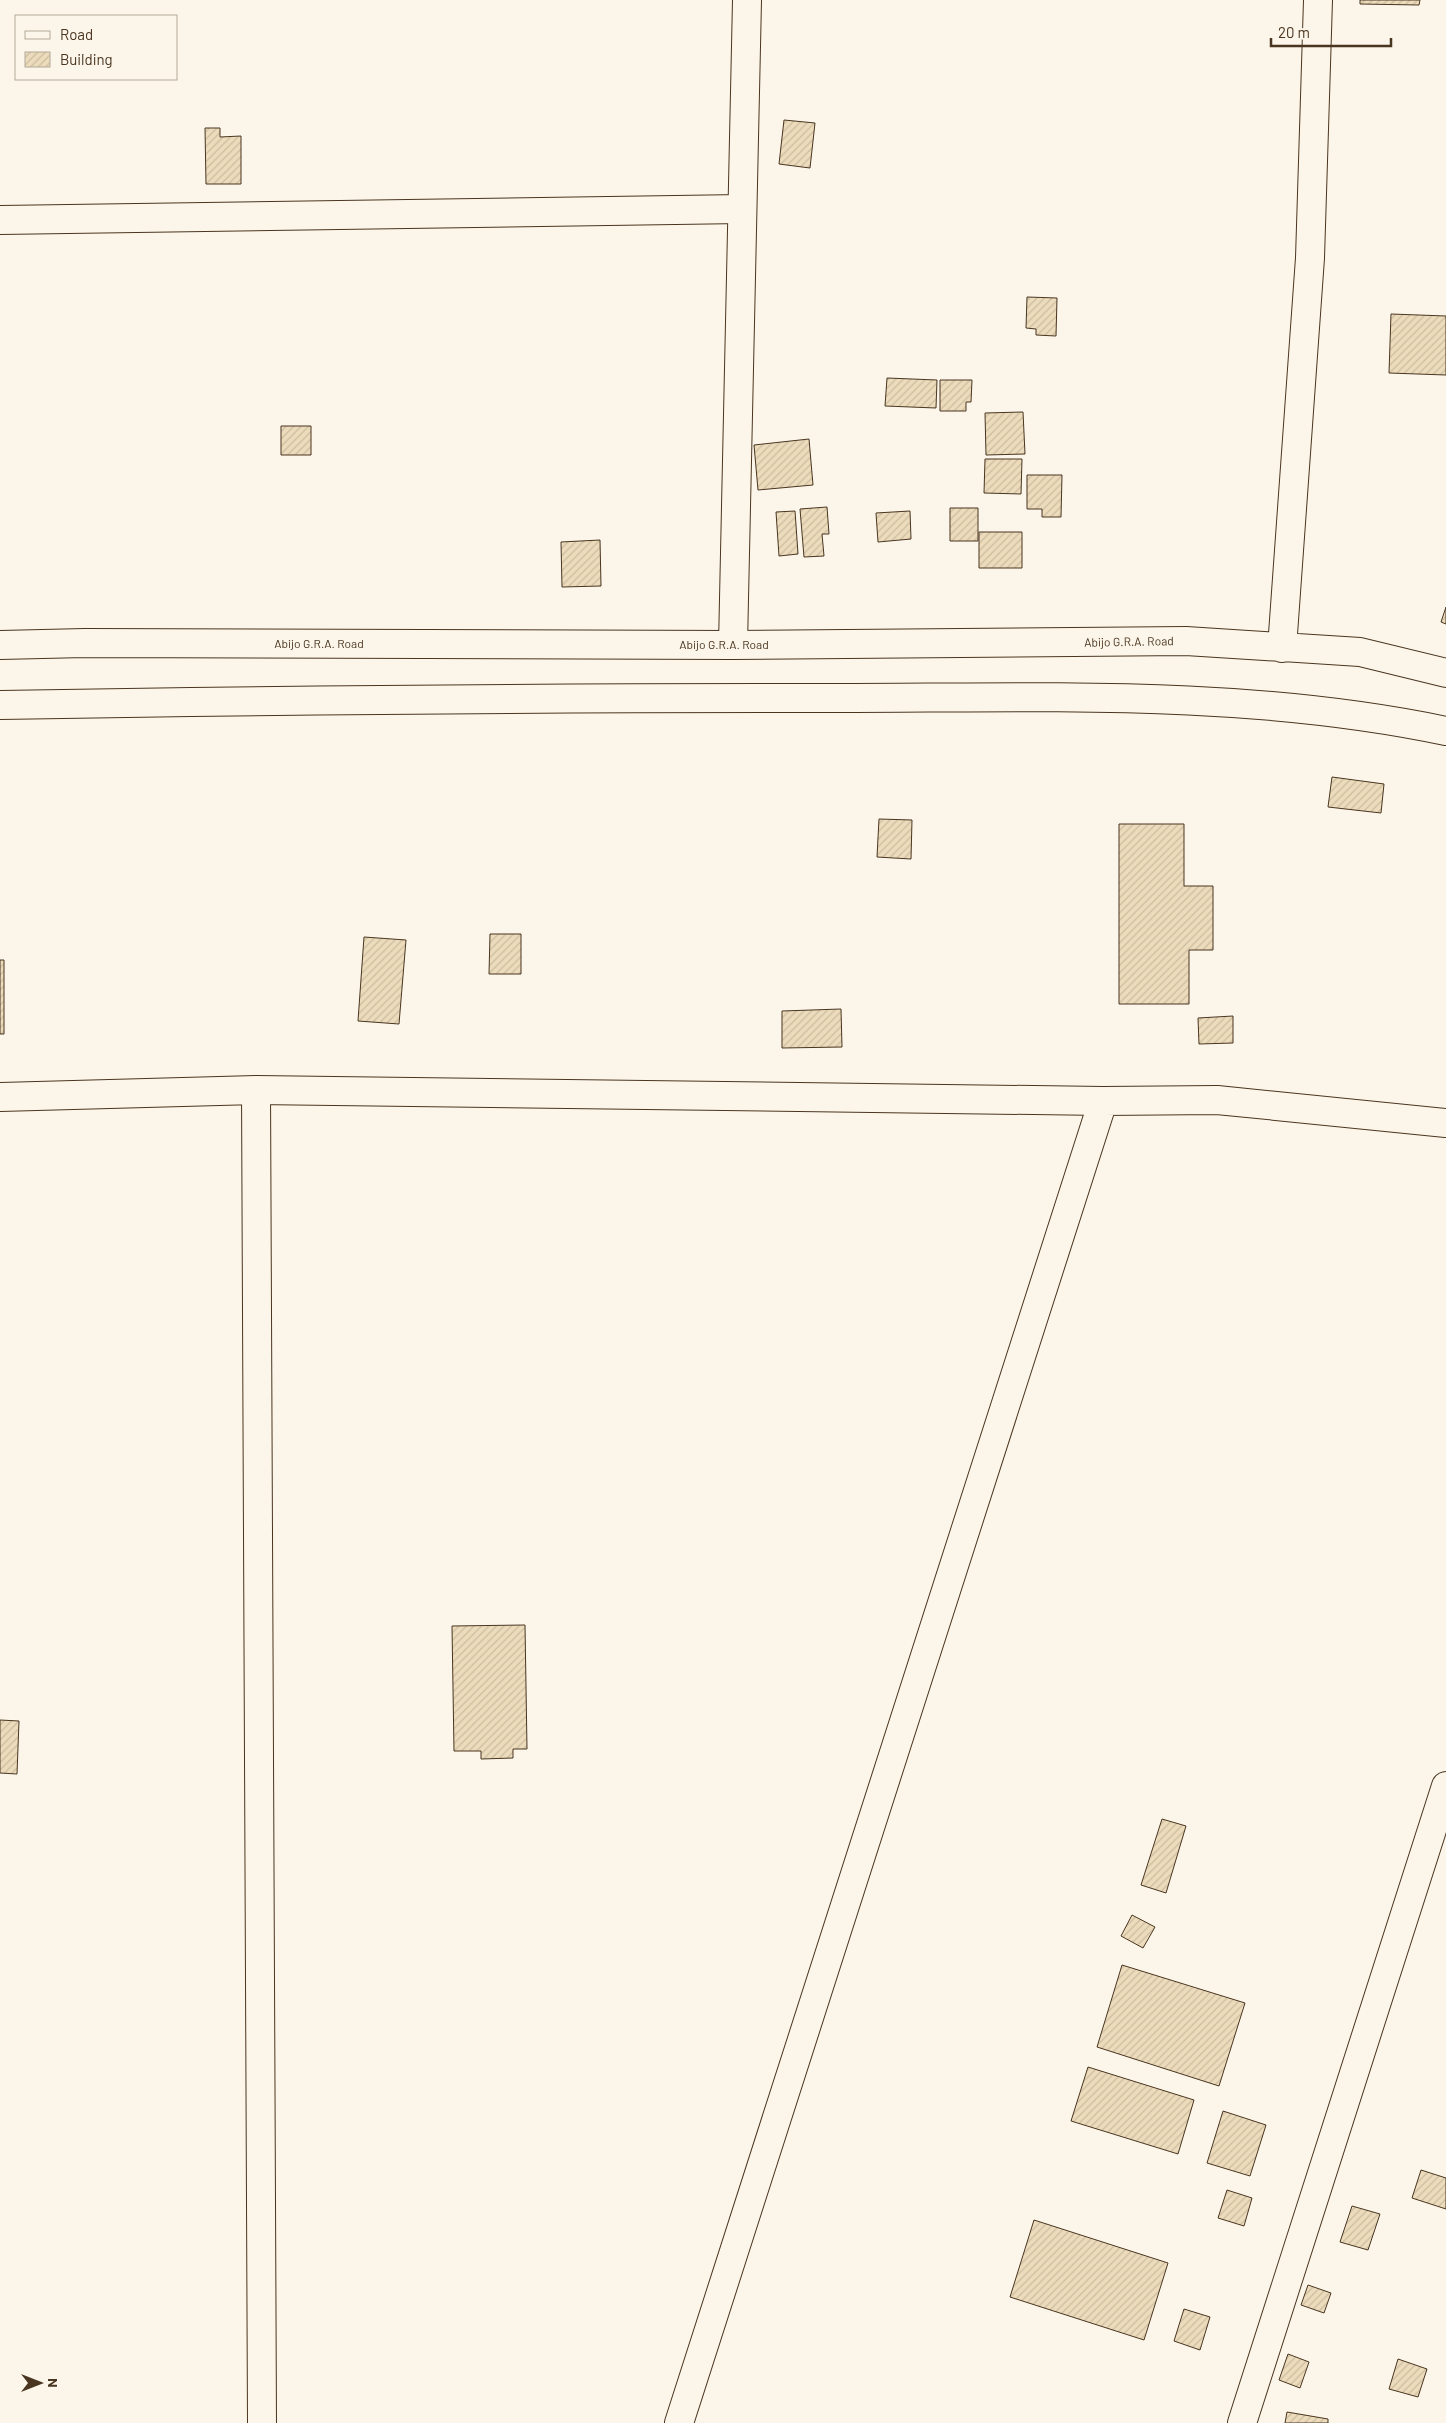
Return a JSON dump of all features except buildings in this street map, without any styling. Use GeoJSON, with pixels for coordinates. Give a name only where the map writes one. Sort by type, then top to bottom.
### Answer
{"type":"FeatureCollection","features":[{"type":"Feature","properties":{"kind":"street"},"geometry":{"type":"LineString","coordinates":[[733,646],[747,0]]}},
{"type":"Feature","properties":{"kind":"street"},"geometry":{"type":"LineString","coordinates":[[1282,648],[1310,258],[1318,0]]}},
{"type":"Feature","properties":{"kind":"street"},"geometry":{"type":"LineString","coordinates":[[0,220],[742,209]]}},
{"type":"Feature","properties":{"kind":"street","name":"Abijo G.R.A. Road"},"geometry":{"type":"LineString","coordinates":[[0,645],[733,646],[1186,642],[1360,652],[1446,673]]}},
{"type":"Feature","properties":{"kind":"street"},"geometry":{"type":"LineString","coordinates":[[0,705],[722,698],[1109,698],[1290,707],[1413,724],[1446,731]]}},
{"type":"Feature","properties":{"kind":"street"},"geometry":{"type":"LineString","coordinates":[[0,1097],[256,1090],[1103,1101],[1217,1100],[1446,1122]]}},
{"type":"Feature","properties":{"kind":"street"},"geometry":{"type":"LineString","coordinates":[[256,1090],[262,2423]]}},
{"type":"Feature","properties":{"kind":"street"},"geometry":{"type":"LineString","coordinates":[[679,2423],[1103,1101]]}},
{"type":"Feature","properties":{"kind":"street"},"geometry":{"type":"LineString","coordinates":[[1242,2423],[1446,1786]]}}]}
